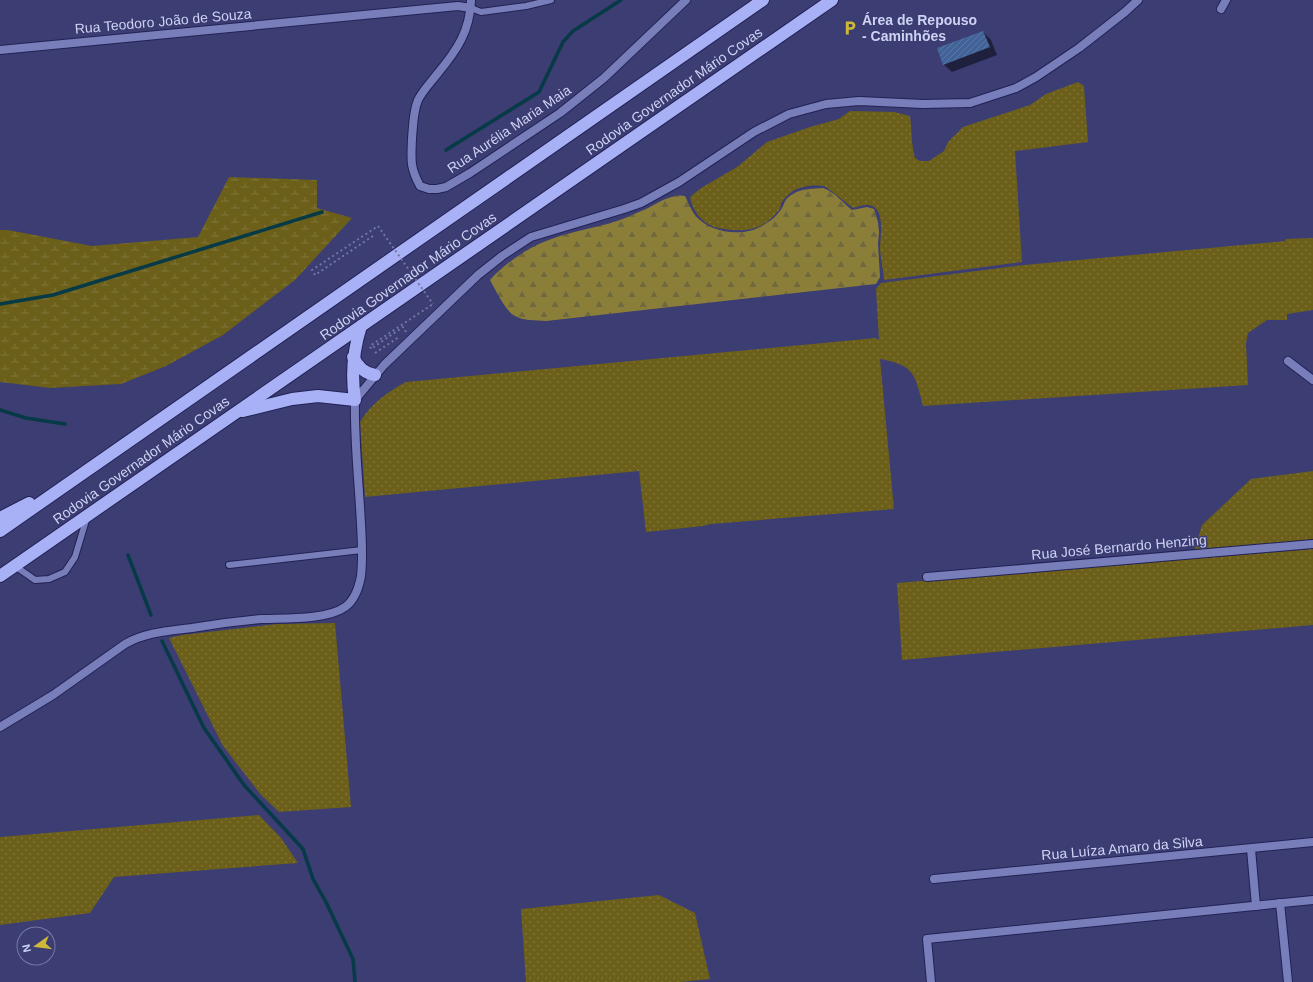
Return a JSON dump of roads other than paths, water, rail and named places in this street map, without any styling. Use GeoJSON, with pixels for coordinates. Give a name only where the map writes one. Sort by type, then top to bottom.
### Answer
{"type":"FeatureCollection","features":[{"type":"Feature","properties":{"kind":"highway","name":"Rodovia Governador Mário Covas"},"geometry":{"type":"LineString","coordinates":[[0,531],[763,0]]}},
{"type":"Feature","properties":{"kind":"highway","name":"Rodovia Governador Mário Covas"},"geometry":{"type":"LineString","coordinates":[[0,576],[832,0]]}},
{"type":"Feature","properties":{"kind":"highway"},"geometry":{"type":"LineString","coordinates":[[238,412],[292,399],[318,396],[355,400],[352,386],[353,357],[361,326]]}},
{"type":"Feature","properties":{"kind":"highway"},"geometry":{"type":"LineString","coordinates":[[353,357],[360,368],[375,375]]}},
{"type":"Feature","properties":{"kind":"highway"},"geometry":{"type":"LineString","coordinates":[[0,518],[66,485]]}},
{"type":"Feature","properties":{"kind":"street","name":"Rua Aurélia Maria Maia"},"geometry":{"type":"LineString","coordinates":[[471,4],[465,34],[459,46],[424,90],[418,101],[414,115],[411,160],[413,173],[420,186],[429,189],[446,188],[560,113],[604,78],[686,0]]}},
{"type":"Feature","properties":{"kind":"street"},"geometry":{"type":"LineString","coordinates":[[0,727],[52,695],[137,637],[148,634],[257,620],[328,615],[337,612],[352,601],[358,588],[361,575],[362,550],[355,435],[355,400],[384,365],[478,275],[530,237],[641,203],[679,182],[754,132],[789,114],[826,104],[853,102],[923,104],[970,103],[1016,88],[1036,77],[1079,48],[1138,0]]}},
{"type":"Feature","properties":{"kind":"street"},"geometry":{"type":"LineString","coordinates":[[1221,9],[1226,0]]}},
{"type":"Feature","properties":{"kind":"street","name":"Rua Teodoro João de Souza"},"geometry":{"type":"LineString","coordinates":[[0,50],[471,4]]}},
{"type":"Feature","properties":{"kind":"street"},"geometry":{"type":"LineString","coordinates":[[1288,361],[1313,380]]}},
{"type":"Feature","properties":{"kind":"street","name":"Rua José Bernardo Henzing"},"geometry":{"type":"LineString","coordinates":[[927,577],[1313,544]]}},
{"type":"Feature","properties":{"kind":"street","name":"Rua Luíza Amaro da Silva"},"geometry":{"type":"LineString","coordinates":[[934,879],[1313,842]]}},
{"type":"Feature","properties":{"kind":"street"},"geometry":{"type":"LineString","coordinates":[[1251,849],[1256,906]]}},
{"type":"Feature","properties":{"kind":"street"},"geometry":{"type":"LineString","coordinates":[[931,982],[927,939],[1313,900]]}},
{"type":"Feature","properties":{"kind":"street"},"geometry":{"type":"LineString","coordinates":[[1280,903],[1288,982]]}},
{"type":"Feature","properties":{"kind":"lane"},"geometry":{"type":"LineString","coordinates":[[471,4],[481,12],[526,6],[551,0]]}},
{"type":"Feature","properties":{"kind":"lane"},"geometry":{"type":"LineString","coordinates":[[15,566],[35,580],[49,579],[65,572],[75,557],[87,516]]}},
{"type":"Feature","properties":{"kind":"lane"},"geometry":{"type":"LineString","coordinates":[[229,566],[362,550]]}},
{"type":"Feature","properties":{"kind":"waterway"},"geometry":{"type":"LineString","coordinates":[[446,150],[539,92],[563,42],[573,31],[621,0]]}},
{"type":"Feature","properties":{"kind":"waterway"},"geometry":{"type":"LineString","coordinates":[[0,304],[53,295],[322,212]]}},
{"type":"Feature","properties":{"kind":"waterway"},"geometry":{"type":"LineString","coordinates":[[0,410],[26,418],[65,424]]}},
{"type":"Feature","properties":{"kind":"waterway"},"geometry":{"type":"LineString","coordinates":[[128,555],[151,615]]}},
{"type":"Feature","properties":{"kind":"waterway"},"geometry":{"type":"LineString","coordinates":[[162,641],[204,728],[244,785],[303,849],[313,879],[326,902],[353,959],[355,982]]}},
{"type":"Feature","properties":{"kind":"place","name":"Área de Repouso - Caminhões"},"geometry":{"type":"Point","coordinates":[850,28]}}]}
